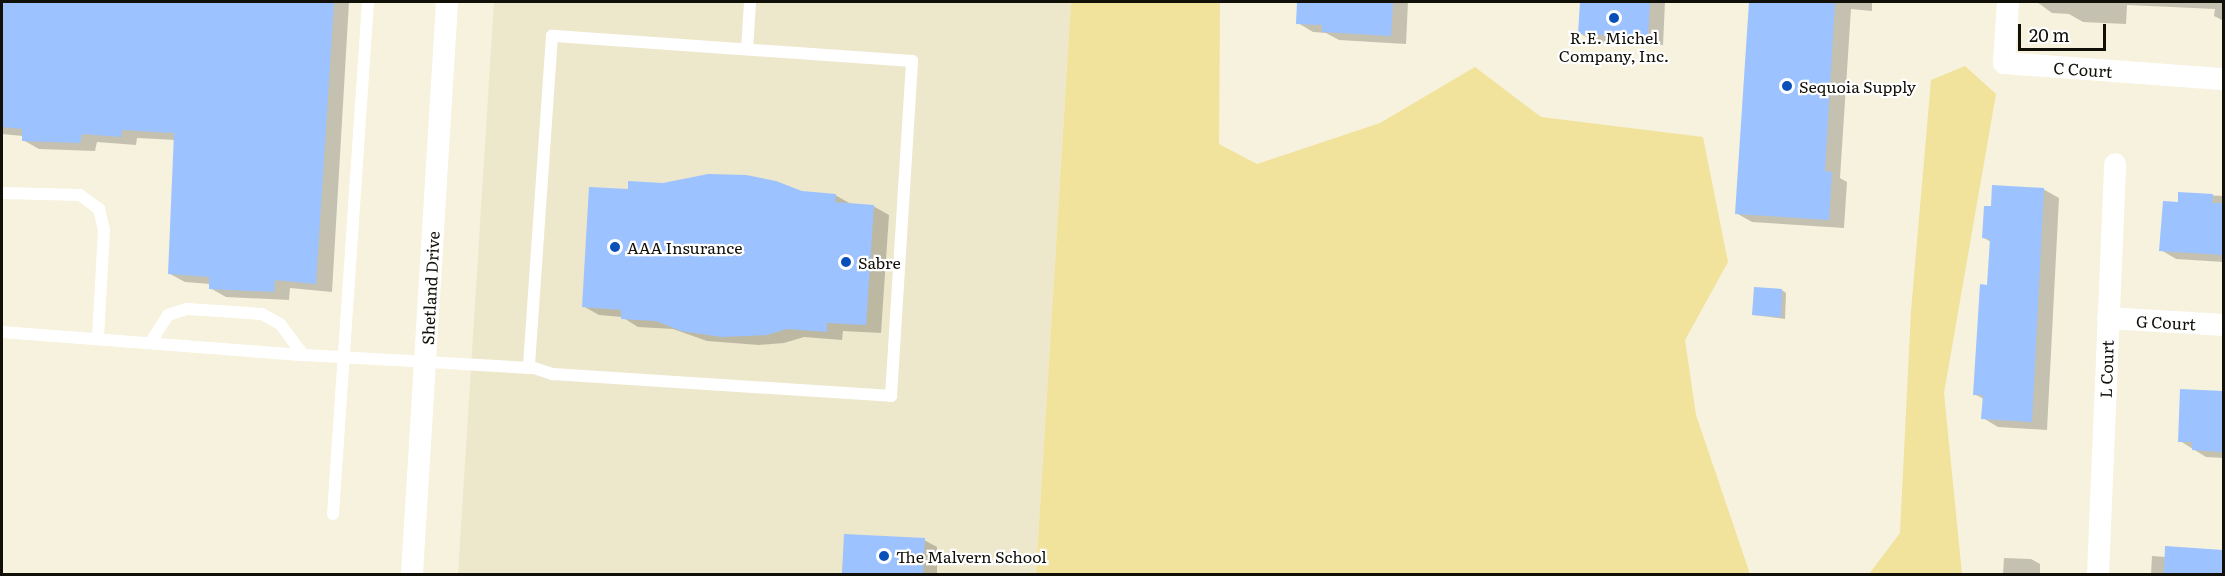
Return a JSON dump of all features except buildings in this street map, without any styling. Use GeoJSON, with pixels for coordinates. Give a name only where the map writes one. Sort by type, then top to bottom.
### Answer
{"type":"FeatureCollection","features":[{"type":"Feature","properties":{"kind":"street","name":"Shetland Drive"},"geometry":{"type":"LineString","coordinates":[[412,574],[447,2]]}},
{"type":"Feature","properties":{"kind":"street","name":"C Court"},"geometry":{"type":"LineString","coordinates":[[2008,2],[2004,63],[2223,79]]}},
{"type":"Feature","properties":{"kind":"street","name":"L Court"},"geometry":{"type":"LineString","coordinates":[[2098,574],[2115,164]]}},
{"type":"Feature","properties":{"kind":"street","name":"G Court"},"geometry":{"type":"LineString","coordinates":[[2108,318],[2223,325]]}},
{"type":"Feature","properties":{"kind":"lane"},"geometry":{"type":"LineString","coordinates":[[333,514],[368,2]]}},
{"type":"Feature","properties":{"kind":"lane"},"geometry":{"type":"LineString","coordinates":[[747,50],[750,2]]}},
{"type":"Feature","properties":{"kind":"lane"},"geometry":{"type":"LineString","coordinates":[[2,332],[303,355],[529,368],[553,374],[891,396],[912,61],[552,36],[529,368]]}},
{"type":"Feature","properties":{"kind":"lane"},"geometry":{"type":"LineString","coordinates":[[2,193],[80,195],[99,209],[104,230],[98,339]]}},
{"type":"Feature","properties":{"kind":"lane"},"geometry":{"type":"LineString","coordinates":[[150,343],[168,315],[187,309],[262,314],[280,324],[303,355]]}},
{"type":"Feature","properties":{"kind":"shaded area"},"geometry":{"type":"Polygon","coordinates":[[[494,2],[1071,2],[1036,574],[458,574],[494,2]]]}},
{"type":"Feature","properties":{"kind":"shaded area"},"geometry":{"type":"Polygon","coordinates":[[[1071,2],[1220,2],[1219,144],[1257,164],[1380,123],[1475,67],[1541,117],[1703,137],[1728,262],[1685,340],[1696,415],[1750,574],[1036,574],[1071,2]]]}},
{"type":"Feature","properties":{"kind":"shaded area"},"geometry":{"type":"Polygon","coordinates":[[[1965,66],[1996,94],[1944,393],[1962,574],[1869,574],[1900,533],[1911,311],[1931,80],[1965,66]]]}},
{"type":"Feature","properties":{"kind":"place","name":"R.E. Michel Company, Inc."},"geometry":{"type":"Point","coordinates":[1614,18]}},
{"type":"Feature","properties":{"kind":"place","name":"Sequoia Supply"},"geometry":{"type":"Point","coordinates":[1787,86]}},
{"type":"Feature","properties":{"kind":"place","name":"AAA Insurance"},"geometry":{"type":"Point","coordinates":[615,247]}},
{"type":"Feature","properties":{"kind":"place","name":"Sabre"},"geometry":{"type":"Point","coordinates":[846,262]}},
{"type":"Feature","properties":{"kind":"place","name":"The Malvern School"},"geometry":{"type":"Point","coordinates":[884,556]}}]}
